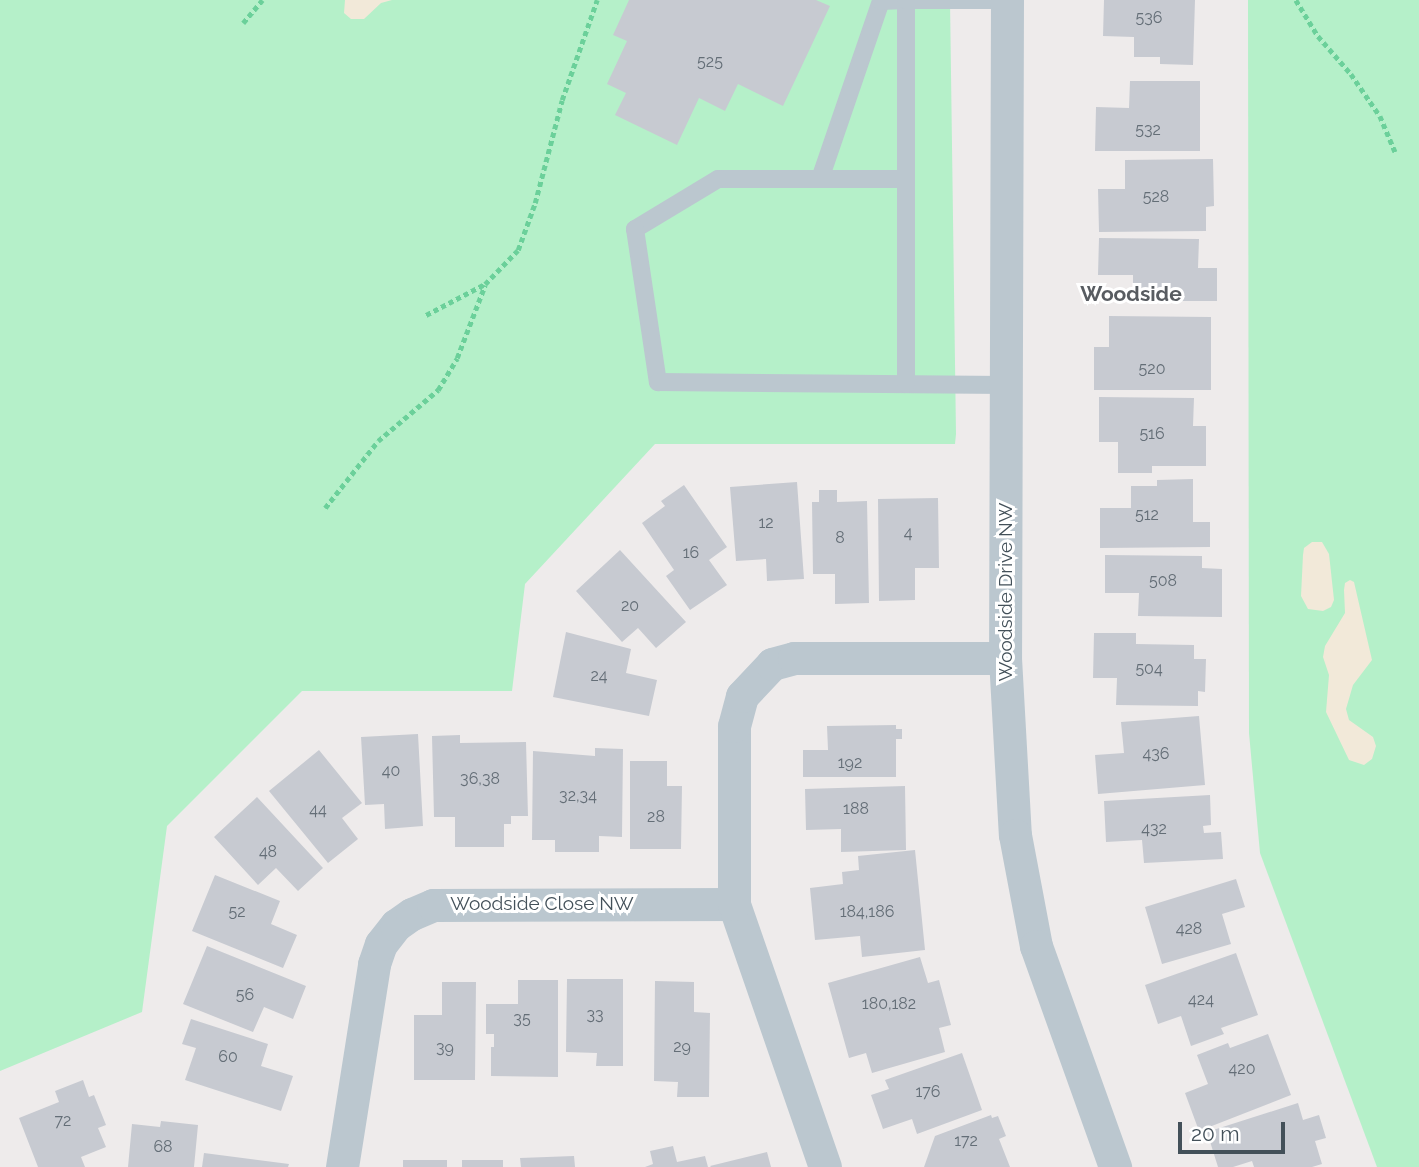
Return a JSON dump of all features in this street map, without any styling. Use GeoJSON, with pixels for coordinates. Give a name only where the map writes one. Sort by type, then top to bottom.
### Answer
{"type":"FeatureCollection","features":[{"type":"Feature","properties":{"kind":"street","name":"Woodside Drive NW"},"geometry":{"type":"LineString","coordinates":[[1007,0],[1005,658],[1015,835],[1036,946],[1115,1167]]}},
{"type":"Feature","properties":{"kind":"street"},"geometry":{"type":"LineString","coordinates":[[825,1167],[734,904],[734,726],[742,696],[772,664],[794,658],[1005,658]]}},
{"type":"Feature","properties":{"kind":"street","name":"Woodside Close NW"},"geometry":{"type":"LineString","coordinates":[[342,1167],[374,964],[381,944],[396,925],[412,914],[433,905],[734,904]]}},
{"type":"Feature","properties":{"kind":"lane"},"geometry":{"type":"LineString","coordinates":[[906,0],[906,384]]}},
{"type":"Feature","properties":{"kind":"lane"},"geometry":{"type":"LineString","coordinates":[[820,180],[881,1],[1007,0]]}},
{"type":"Feature","properties":{"kind":"lane"},"geometry":{"type":"LineString","coordinates":[[906,180],[718,180],[635,229],[658,382],[1006,385]]}},
{"type":"Feature","properties":{"kind":"path"},"geometry":{"type":"LineString","coordinates":[[243,23],[262,0]]}},
{"type":"Feature","properties":{"kind":"path"},"geometry":{"type":"LineString","coordinates":[[426,315],[485,284],[519,250],[535,202],[562,100],[597,0]]}},
{"type":"Feature","properties":{"kind":"path"},"geometry":{"type":"LineString","coordinates":[[1296,0],[1306,19],[1351,74],[1380,116],[1395,152]]}},
{"type":"Feature","properties":{"kind":"path"},"geometry":{"type":"LineString","coordinates":[[325,508],[378,441],[438,390],[457,358],[485,284]]}},
{"type":"Feature","properties":{"kind":"green space"},"geometry":{"type":"Polygon","coordinates":[[[0,0],[950,0],[956,434],[955,444],[655,444],[525,584],[512,691],[302,691],[167,826],[142,1012],[0,1071],[0,0]]]}},
{"type":"Feature","properties":{"kind":"green space"},"geometry":{"type":"Polygon","coordinates":[[[1248,0],[1419,0],[1419,1167],[1377,1167],[1260,853],[1249,733],[1248,0]]]}},
{"type":"Feature","properties":{"kind":"sand"},"geometry":{"type":"Polygon","coordinates":[[[345,0],[392,0],[381,3],[364,19],[351,19],[344,13],[345,0]]]}},
{"type":"Feature","properties":{"kind":"sand"},"geometry":{"type":"Polygon","coordinates":[[[1312,542],[1322,542],[1329,554],[1334,600],[1331,607],[1323,611],[1308,609],[1301,596],[1304,548],[1312,542]]]}},
{"type":"Feature","properties":{"kind":"sand"},"geometry":{"type":"Polygon","coordinates":[[[1350,580],[1354,582],[1372,660],[1353,685],[1346,709],[1349,720],[1373,737],[1376,746],[1372,759],[1364,765],[1349,760],[1326,712],[1329,675],[1323,657],[1325,646],[1345,613],[1345,583],[1350,580]]]}},
{"type":"Feature","properties":{"kind":"building"},"geometry":{"type":"Polygon","coordinates":[[[629,0],[816,0],[830,6],[783,106],[738,84],[725,111],[699,98],[677,145],[615,115],[626,93],[607,84],[627,41],[613,35],[629,0]]]}},
{"type":"Feature","properties":{"kind":"building"},"geometry":{"type":"Polygon","coordinates":[[[1104,0],[1195,0],[1193,65],[1160,64],[1160,57],[1134,57],[1134,37],[1103,36],[1104,0]]]}},
{"type":"Feature","properties":{"kind":"building"},"geometry":{"type":"Polygon","coordinates":[[[1130,81],[1200,81],[1200,151],[1095,151],[1096,107],[1129,108],[1130,81]]]}},
{"type":"Feature","properties":{"kind":"building"},"geometry":{"type":"Polygon","coordinates":[[[1213,159],[1214,206],[1206,207],[1206,231],[1099,232],[1098,189],[1125,189],[1125,160],[1213,159]]]}},
{"type":"Feature","properties":{"kind":"building"},"geometry":{"type":"Polygon","coordinates":[[[1099,238],[1199,239],[1198,268],[1217,268],[1217,301],[1133,301],[1133,275],[1098,275],[1099,238]]]}},
{"type":"Feature","properties":{"kind":"building"},"geometry":{"type":"Polygon","coordinates":[[[1109,316],[1211,317],[1211,390],[1094,390],[1094,347],[1109,347],[1109,316]]]}},
{"type":"Feature","properties":{"kind":"building"},"geometry":{"type":"Polygon","coordinates":[[[1099,397],[1194,398],[1193,426],[1206,426],[1206,466],[1152,466],[1152,473],[1118,473],[1118,442],[1099,442],[1099,397]]]}},
{"type":"Feature","properties":{"kind":"building"},"geometry":{"type":"Polygon","coordinates":[[[1193,479],[1193,522],[1210,522],[1210,547],[1100,548],[1100,508],[1131,508],[1131,486],[1157,486],[1157,480],[1193,479]]]}},
{"type":"Feature","properties":{"kind":"building"},"geometry":{"type":"Polygon","coordinates":[[[797,482],[804,579],[767,581],[766,559],[736,561],[730,487],[797,482]]]}},
{"type":"Feature","properties":{"kind":"building"},"geometry":{"type":"Polygon","coordinates":[[[684,485],[727,547],[709,560],[727,585],[690,610],[666,576],[674,570],[642,523],[665,506],[661,501],[684,485]]]}},
{"type":"Feature","properties":{"kind":"building"},"geometry":{"type":"Polygon","coordinates":[[[819,490],[837,490],[837,502],[867,501],[869,603],[835,604],[835,574],[813,574],[812,502],[819,502],[819,490]]]}},
{"type":"Feature","properties":{"kind":"building"},"geometry":{"type":"Polygon","coordinates":[[[938,498],[939,568],[915,568],[915,600],[879,601],[878,499],[938,498]]]}},
{"type":"Feature","properties":{"kind":"building"},"geometry":{"type":"Polygon","coordinates":[[[620,550],[686,622],[656,648],[638,628],[622,642],[576,591],[620,550]]]}},
{"type":"Feature","properties":{"kind":"building"},"geometry":{"type":"Polygon","coordinates":[[[1105,555],[1202,556],[1202,568],[1222,569],[1222,617],[1138,616],[1139,593],[1105,593],[1105,555]]]}},
{"type":"Feature","properties":{"kind":"building"},"geometry":{"type":"Polygon","coordinates":[[[566,632],[631,649],[626,673],[657,680],[649,716],[553,697],[566,632]]]}},
{"type":"Feature","properties":{"kind":"building"},"geometry":{"type":"Polygon","coordinates":[[[1094,633],[1136,633],[1136,644],[1194,645],[1194,659],[1206,659],[1205,692],[1198,691],[1198,706],[1116,705],[1117,678],[1093,678],[1094,633]]]}},
{"type":"Feature","properties":{"kind":"building"},"geometry":{"type":"Polygon","coordinates":[[[1199,716],[1205,785],[1098,794],[1095,755],[1124,753],[1121,722],[1199,716]]]}},
{"type":"Feature","properties":{"kind":"building"},"geometry":{"type":"Polygon","coordinates":[[[896,725],[896,729],[902,729],[902,739],[896,739],[896,777],[803,777],[803,750],[828,750],[827,726],[896,725]]]}},
{"type":"Feature","properties":{"kind":"building"},"geometry":{"type":"Polygon","coordinates":[[[418,734],[423,826],[385,829],[384,804],[365,805],[361,737],[418,734]]]}},
{"type":"Feature","properties":{"kind":"building"},"geometry":{"type":"Polygon","coordinates":[[[460,735],[460,743],[526,742],[528,816],[511,816],[511,824],[504,824],[504,847],[455,847],[455,817],[434,817],[432,736],[460,735]]]}},
{"type":"Feature","properties":{"kind":"building"},"geometry":{"type":"Polygon","coordinates":[[[595,748],[623,749],[622,837],[599,836],[599,852],[555,852],[555,840],[532,840],[533,751],[595,756],[595,748]]]}},
{"type":"Feature","properties":{"kind":"building"},"geometry":{"type":"Polygon","coordinates":[[[319,750],[362,803],[342,818],[358,839],[328,863],[269,791],[319,750]]]}},
{"type":"Feature","properties":{"kind":"building"},"geometry":{"type":"Polygon","coordinates":[[[630,761],[667,761],[667,786],[682,786],[681,849],[630,849],[630,761]]]}},
{"type":"Feature","properties":{"kind":"building"},"geometry":{"type":"Polygon","coordinates":[[[905,786],[906,850],[841,852],[841,829],[806,830],[805,789],[905,786]]]}},
{"type":"Feature","properties":{"kind":"building"},"geometry":{"type":"Polygon","coordinates":[[[1210,795],[1211,825],[1203,826],[1204,833],[1221,832],[1223,859],[1144,863],[1142,840],[1106,842],[1104,801],[1210,795]]]}},
{"type":"Feature","properties":{"kind":"building"},"geometry":{"type":"Polygon","coordinates":[[[257,797],[323,868],[298,891],[276,868],[258,885],[214,837],[257,797]]]}},
{"type":"Feature","properties":{"kind":"building"},"geometry":{"type":"Polygon","coordinates":[[[915,850],[925,950],[862,957],[860,936],[815,940],[810,888],[843,884],[842,872],[859,870],[858,856],[915,850]]]}},
{"type":"Feature","properties":{"kind":"building"},"geometry":{"type":"Polygon","coordinates":[[[215,875],[280,901],[271,924],[297,935],[283,968],[192,931],[215,875]]]}},
{"type":"Feature","properties":{"kind":"building"},"geometry":{"type":"Polygon","coordinates":[[[1236,879],[1245,907],[1222,914],[1231,944],[1162,964],[1145,907],[1236,879]]]}},
{"type":"Feature","properties":{"kind":"building"},"geometry":{"type":"Polygon","coordinates":[[[207,946],[306,986],[293,1019],[264,1007],[253,1032],[183,1004],[207,946]]]}},
{"type":"Feature","properties":{"kind":"building"},"geometry":{"type":"Polygon","coordinates":[[[1236,953],[1258,1015],[1221,1028],[1224,1034],[1191,1046],[1181,1016],[1158,1024],[1145,985],[1236,953]]]}},
{"type":"Feature","properties":{"kind":"building"},"geometry":{"type":"Polygon","coordinates":[[[920,957],[928,983],[939,980],[951,1025],[939,1028],[945,1052],[872,1073],[866,1053],[849,1058],[828,983],[920,957]]]}},
{"type":"Feature","properties":{"kind":"building"},"geometry":{"type":"Polygon","coordinates":[[[567,979],[623,979],[623,1066],[596,1066],[597,1053],[566,1052],[567,979]]]}},
{"type":"Feature","properties":{"kind":"building"},"geometry":{"type":"Polygon","coordinates":[[[518,980],[558,980],[558,1077],[491,1076],[494,1034],[486,1034],[486,1004],[518,1004],[518,980]]]}},
{"type":"Feature","properties":{"kind":"building"},"geometry":{"type":"Polygon","coordinates":[[[655,981],[694,982],[694,1012],[710,1013],[709,1097],[677,1097],[678,1082],[654,1081],[655,981]]]}},
{"type":"Feature","properties":{"kind":"building"},"geometry":{"type":"Polygon","coordinates":[[[442,982],[476,982],[475,1080],[414,1080],[414,1015],[442,1015],[442,982]]]}},
{"type":"Feature","properties":{"kind":"building"},"geometry":{"type":"Polygon","coordinates":[[[191,1019],[268,1044],[261,1066],[293,1076],[281,1111],[185,1080],[196,1048],[182,1044],[191,1019]]]}},
{"type":"Feature","properties":{"kind":"building"},"geometry":{"type":"Polygon","coordinates":[[[1268,1034],[1291,1095],[1199,1131],[1185,1093],[1208,1084],[1197,1055],[1228,1043],[1230,1048],[1268,1034]]]}},
{"type":"Feature","properties":{"kind":"building"},"geometry":{"type":"Polygon","coordinates":[[[962,1053],[982,1110],[917,1134],[912,1119],[883,1129],[871,1095],[889,1089],[885,1080],[962,1053]]]}},
{"type":"Feature","properties":{"kind":"building"},"geometry":{"type":"Polygon","coordinates":[[[83,1080],[89,1097],[94,1095],[106,1125],[98,1128],[106,1147],[81,1157],[85,1167],[38,1167],[19,1118],[59,1102],[55,1091],[83,1080]]]}},
{"type":"Feature","properties":{"kind":"building"},"geometry":{"type":"Polygon","coordinates":[[[1298,1103],[1303,1120],[1319,1115],[1326,1138],[1315,1141],[1322,1164],[1312,1167],[1254,1167],[1252,1161],[1233,1167],[1218,1167],[1207,1132],[1298,1103]]]}},
{"type":"Feature","properties":{"kind":"building"},"geometry":{"type":"Polygon","coordinates":[[[991,1115],[992,1118],[998,1116],[1006,1136],[999,1139],[1010,1167],[924,1167],[935,1136],[991,1115]]]}},
{"type":"Feature","properties":{"kind":"building"},"geometry":{"type":"Polygon","coordinates":[[[161,1121],[198,1125],[194,1167],[128,1167],[132,1124],[160,1127],[161,1121]]]}},
{"type":"Feature","properties":{"kind":"building"},"geometry":{"type":"Polygon","coordinates":[[[673,1146],[677,1162],[705,1156],[708,1167],[645,1167],[653,1164],[650,1151],[673,1146]]]}},
{"type":"Feature","properties":{"kind":"building"},"geometry":{"type":"Polygon","coordinates":[[[767,1152],[771,1167],[710,1166],[767,1152]]]}},
{"type":"Feature","properties":{"kind":"building"},"geometry":{"type":"Polygon","coordinates":[[[204,1153],[289,1164],[288,1167],[202,1167],[204,1153]]]}},
{"type":"Feature","properties":{"kind":"building"},"geometry":{"type":"Polygon","coordinates":[[[574,1156],[575,1167],[521,1167],[520,1158],[574,1156]]]}},
{"type":"Feature","properties":{"kind":"building"},"geometry":{"type":"Polygon","coordinates":[[[403,1160],[447,1160],[447,1167],[403,1167],[403,1160]]]}},
{"type":"Feature","properties":{"kind":"building"},"geometry":{"type":"Polygon","coordinates":[[[462,1160],[503,1160],[503,1167],[462,1167],[462,1160]]]}},
{"type":"Feature","properties":{"kind":"district","name":"Woodside"},"geometry":{"type":"Point","coordinates":[1131,294]}}]}
